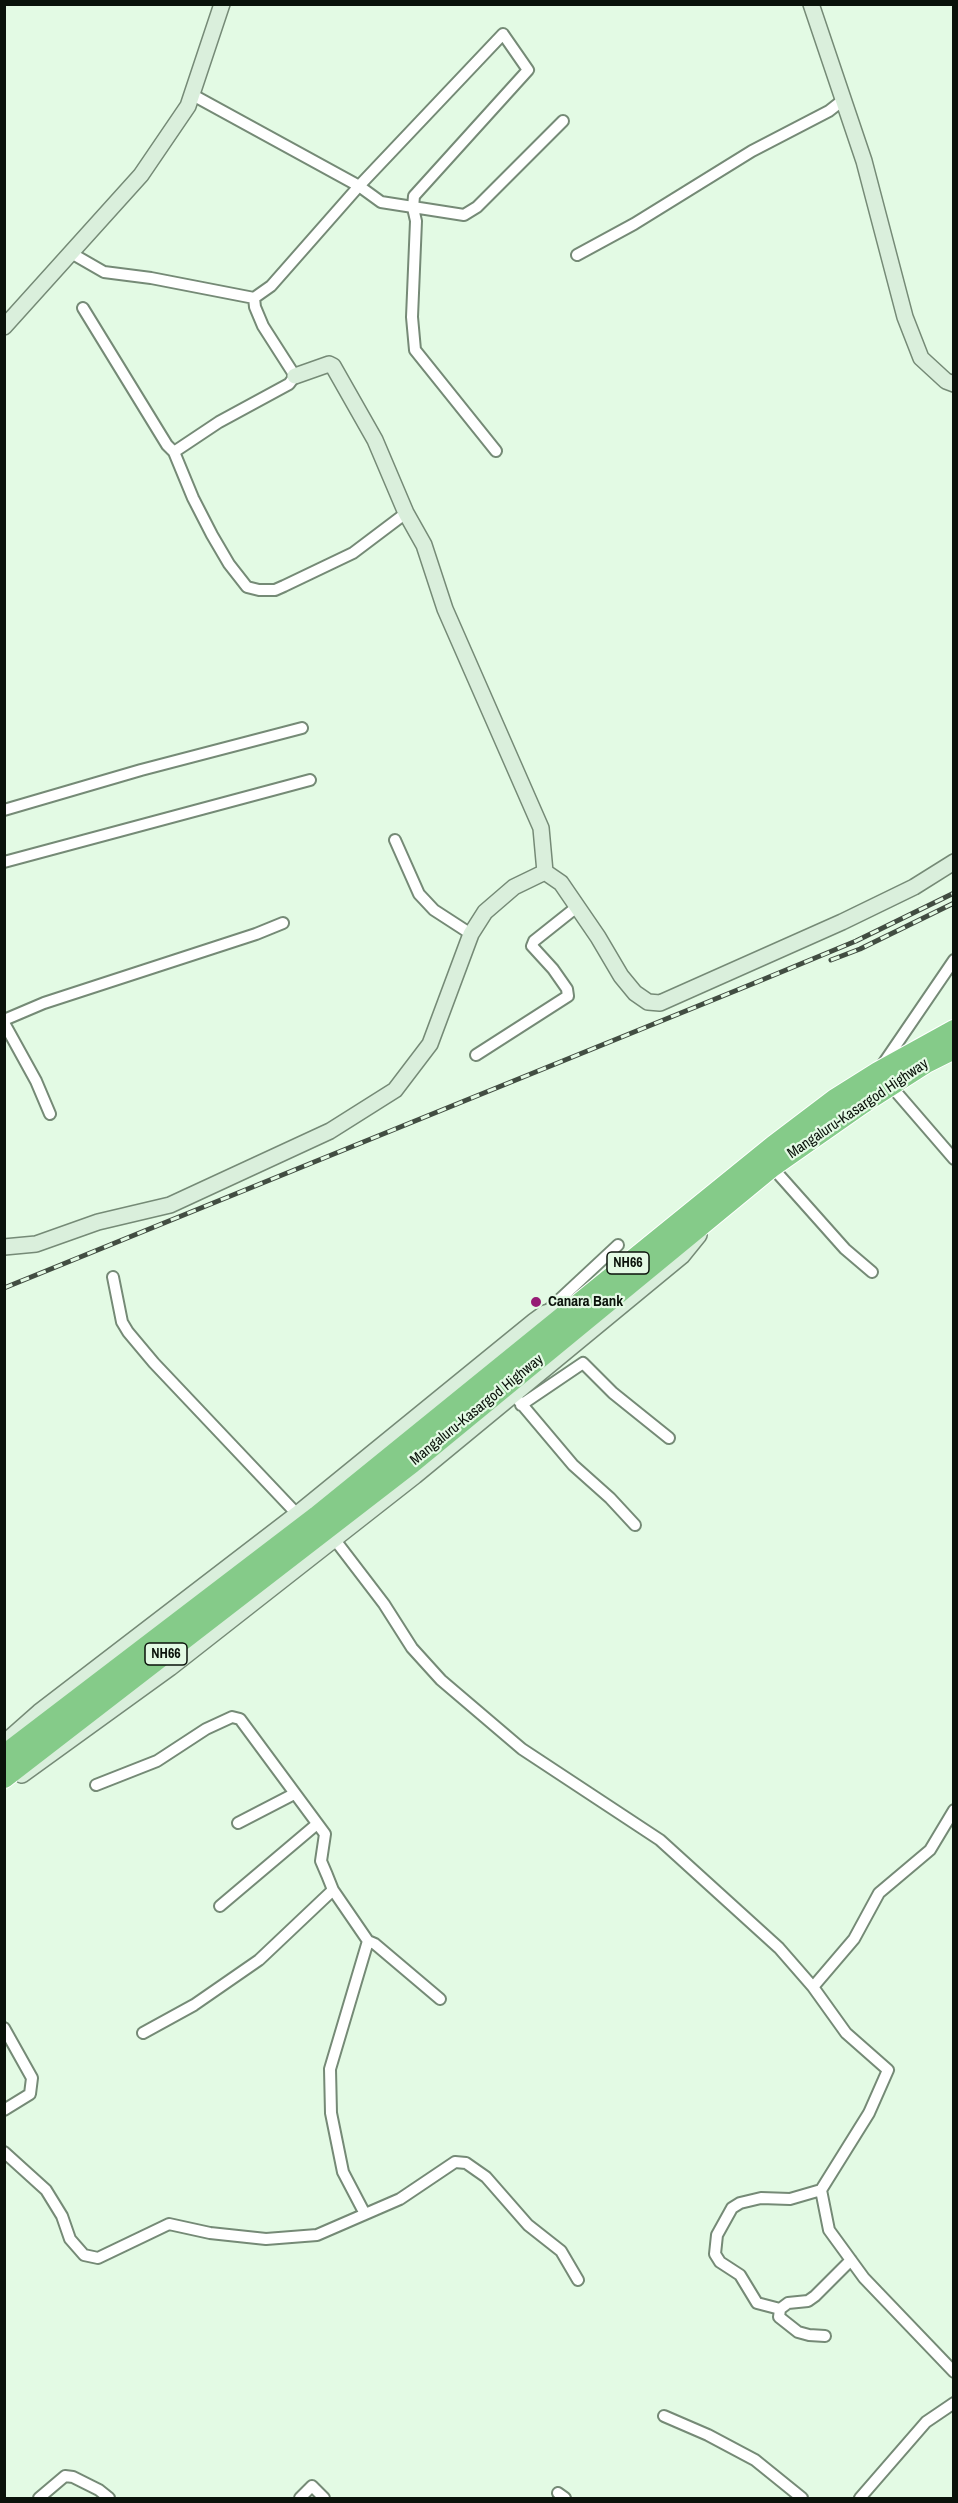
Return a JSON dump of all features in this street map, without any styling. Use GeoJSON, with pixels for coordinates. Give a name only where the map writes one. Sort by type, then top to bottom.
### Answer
{"type":"FeatureCollection","features":[{"type":"Feature","properties":{"kind":"highway","name":"Mangaluru-Kasargod Highway"},"geometry":{"type":"LineString","coordinates":[[4,1755],[316,1521],[716,1214],[884,1079],[954,1030]]}},
{"type":"Feature","properties":{"kind":"highway","name":"Mangaluru-Kasargod Highway"},"geometry":{"type":"LineString","coordinates":[[4,1778],[773,1146],[835,1099],[954,1049]]}},
{"type":"Feature","properties":{"kind":"street"},"geometry":{"type":"LineString","coordinates":[[4,327],[141,175],[188,106],[222,4]]}},
{"type":"Feature","properties":{"kind":"street"},"geometry":{"type":"LineString","coordinates":[[812,4],[864,161],[905,317],[921,358],[946,381],[954,384]]}},
{"type":"Feature","properties":{"kind":"street"},"geometry":{"type":"LineString","coordinates":[[71,253],[104,272],[151,278],[254,298],[271,285],[359,186],[503,34],[528,70],[414,196],[413,208],[416,221],[412,317],[415,350],[496,451]]}},
{"type":"Feature","properties":{"kind":"street"},"geometry":{"type":"LineString","coordinates":[[191,94],[359,186],[381,202],[464,215],[477,207],[563,121]]}},
{"type":"Feature","properties":{"kind":"street"},"geometry":{"type":"LineString","coordinates":[[577,255],[634,224],[752,151],[829,111],[843,100]]}},
{"type":"Feature","properties":{"kind":"street"},"geometry":{"type":"LineString","coordinates":[[254,298],[263,327],[294,376]]}},
{"type":"Feature","properties":{"kind":"street"},"geometry":{"type":"LineString","coordinates":[[83,308],[167,445],[174,452],[193,498],[229,564],[247,587],[259,591],[275,590],[353,553],[406,513]]}},
{"type":"Feature","properties":{"kind":"street"},"geometry":{"type":"LineString","coordinates":[[174,452],[219,422],[289,384],[294,376],[329,364],[333,366],[375,440],[406,513],[424,545],[445,609],[541,828],[545,872]]}},
{"type":"Feature","properties":{"kind":"street"},"geometry":{"type":"LineString","coordinates":[[4,810],[141,770],[302,728]]}},
{"type":"Feature","properties":{"kind":"street"},"geometry":{"type":"LineString","coordinates":[[4,862],[310,780]]}},
{"type":"Feature","properties":{"kind":"street"},"geometry":{"type":"LineString","coordinates":[[395,840],[419,894],[434,910],[471,933]]}},
{"type":"Feature","properties":{"kind":"street"},"geometry":{"type":"LineString","coordinates":[[545,872],[561,883],[578,906],[634,993],[648,1002],[660,1003],[852,917],[914,887],[954,862]]}},
{"type":"Feature","properties":{"kind":"street"},"geometry":{"type":"LineString","coordinates":[[4,1247],[36,1244],[98,1222],[170,1205],[330,1131],[395,1090],[430,1044],[471,933],[485,912],[514,887],[545,872]]}},
{"type":"Feature","properties":{"kind":"street"},"geometry":{"type":"LineString","coordinates":[[476,1055],[568,996],[567,989],[553,969],[532,946],[534,941],[578,906]]}},
{"type":"Feature","properties":{"kind":"street"},"geometry":{"type":"LineString","coordinates":[[50,1114],[36,1081],[4,1022],[44,1003],[256,934],[283,923]]}},
{"type":"Feature","properties":{"kind":"street"},"geometry":{"type":"LineString","coordinates":[[954,960],[884,1079],[954,1159]]}},
{"type":"Feature","properties":{"kind":"street"},"geometry":{"type":"LineString","coordinates":[[772,1167],[845,1249],[872,1272]]}},
{"type":"Feature","properties":{"kind":"street"},"geometry":{"type":"LineString","coordinates":[[4,1743],[39,1712],[316,1521],[415,1476],[518,1399],[682,1256],[716,1214]]}},
{"type":"Feature","properties":{"kind":"street"},"geometry":{"type":"LineString","coordinates":[[4,1783],[17,1779],[170,1668],[316,1521],[618,1245]]}},
{"type":"Feature","properties":{"kind":"street"},"geometry":{"type":"LineString","coordinates":[[113,1277],[122,1322],[128,1332],[154,1363],[316,1521],[384,1604],[412,1648],[441,1680],[522,1749],[660,1840],[779,1947],[813,1987],[846,2033],[888,2070],[869,2113],[821,2190],[790,2199],[761,2198],[740,2203],[732,2208],[717,2235],[715,2254],[720,2262],[740,2275],[757,2303],[780,2309]]}},
{"type":"Feature","properties":{"kind":"street"},"geometry":{"type":"LineString","coordinates":[[545,1313],[571,1310]]}},
{"type":"Feature","properties":{"kind":"street"},"geometry":{"type":"LineString","coordinates":[[518,1399],[583,1363],[613,1394],[669,1438]]}},
{"type":"Feature","properties":{"kind":"street"},"geometry":{"type":"LineString","coordinates":[[518,1399],[573,1465],[610,1498],[635,1525]]}},
{"type":"Feature","properties":{"kind":"street"},"geometry":{"type":"LineString","coordinates":[[96,1785],[158,1761],[206,1729],[232,1717],[240,1719],[325,1834],[321,1861],[333,1890],[368,1941],[375,1944],[440,1999]]}},
{"type":"Feature","properties":{"kind":"street"},"geometry":{"type":"LineString","coordinates":[[238,1823],[294,1794]]}},
{"type":"Feature","properties":{"kind":"street"},"geometry":{"type":"LineString","coordinates":[[813,1987],[854,1939],[879,1893],[930,1850],[954,1810]]}},
{"type":"Feature","properties":{"kind":"street"},"geometry":{"type":"LineString","coordinates":[[220,1906],[317,1824]]}},
{"type":"Feature","properties":{"kind":"street"},"geometry":{"type":"LineString","coordinates":[[143,2033],[194,2005],[259,1960],[333,1890]]}},
{"type":"Feature","properties":{"kind":"street"},"geometry":{"type":"LineString","coordinates":[[365,2214],[343,2172],[331,2113],[330,2069],[368,1941]]}},
{"type":"Feature","properties":{"kind":"street"},"geometry":{"type":"LineString","coordinates":[[4,2028],[32,2078],[30,2094],[4,2110]]}},
{"type":"Feature","properties":{"kind":"street"},"geometry":{"type":"LineString","coordinates":[[4,2152],[46,2190],[62,2216],[70,2238],[84,2256],[98,2258],[169,2224],[210,2233],[266,2239],[317,2235],[400,2199],[455,2162],[466,2163],[486,2178],[528,2224],[561,2251],[578,2280]]}},
{"type":"Feature","properties":{"kind":"street"},"geometry":{"type":"LineString","coordinates":[[821,2190],[829,2230],[864,2278],[954,2372]]}},
{"type":"Feature","properties":{"kind":"street"},"geometry":{"type":"LineString","coordinates":[[825,2336],[798,2332],[779,2317],[780,2309],[788,2303],[808,2301],[851,2260]]}},
{"type":"Feature","properties":{"kind":"street"},"geometry":{"type":"LineString","coordinates":[[860,2499],[926,2422],[954,2403]]}},
{"type":"Feature","properties":{"kind":"street"},"geometry":{"type":"LineString","coordinates":[[664,2416],[708,2435],[755,2460],[802,2499]]}},
{"type":"Feature","properties":{"kind":"street"},"geometry":{"type":"LineString","coordinates":[[39,2499],[65,2476],[73,2477],[91,2486],[110,2499]]}},
{"type":"Feature","properties":{"kind":"street"},"geometry":{"type":"LineString","coordinates":[[300,2499],[312,2486],[324,2499]]}},
{"type":"Feature","properties":{"kind":"railway"},"geometry":{"type":"LineString","coordinates":[[4,1288],[856,941],[954,893]]}},
{"type":"Feature","properties":{"kind":"railway"},"geometry":{"type":"LineString","coordinates":[[831,960],[860,949],[954,903]]}},
{"type":"Feature","properties":{"kind":"place","name":"Canara Bank"},"geometry":{"type":"Point","coordinates":[536,1302]}}]}
